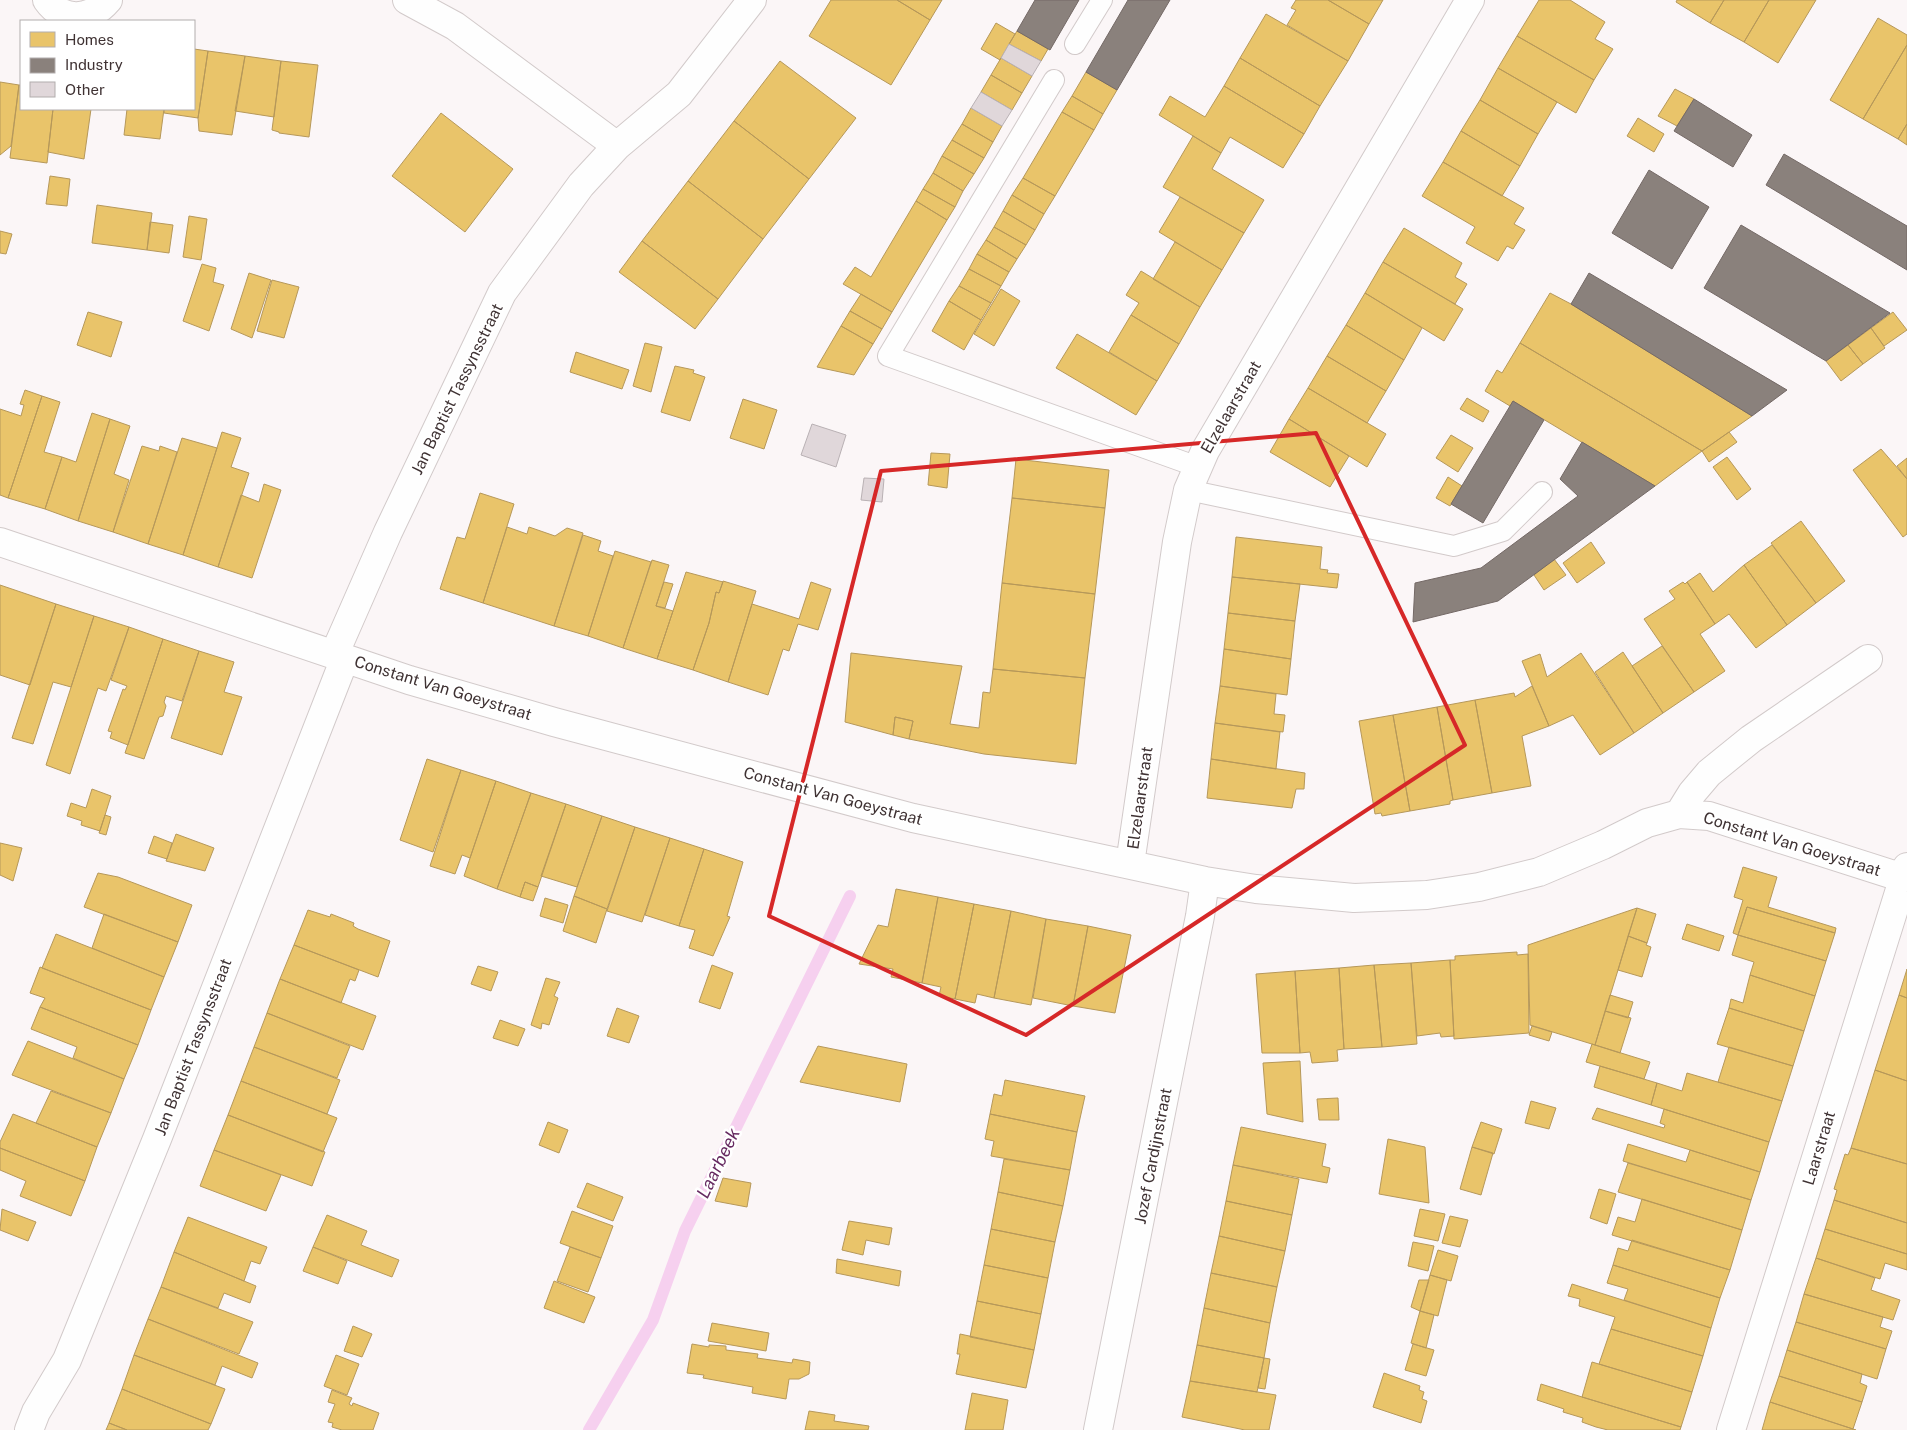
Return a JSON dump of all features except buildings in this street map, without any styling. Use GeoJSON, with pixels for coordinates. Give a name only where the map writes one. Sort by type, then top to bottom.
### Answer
{"type":"FeatureCollection","features":[{"type":"Feature","properties":{"kind":"street"},"geometry":{"type":"LineString","coordinates":[[48,0],[53,8],[67,16],[85,17],[99,10],[108,0]]}},
{"type":"Feature","properties":{"kind":"street"},"geometry":{"type":"LineString","coordinates":[[407,0],[455,26],[617,146]]}},
{"type":"Feature","properties":{"kind":"street","name":"Jan Baptist Tassynsstraat"},"geometry":{"type":"LineString","coordinates":[[29,1430],[36,1412],[67,1360],[157,1139],[388,532],[502,294],[580,185],[617,146],[679,94],[752,0]]}},
{"type":"Feature","properties":{"kind":"street","name":"Elzelaarstraat"},"geometry":{"type":"LineString","coordinates":[[1130,864],[1177,542],[1193,479],[1227,413],[1470,0]]}},
{"type":"Feature","properties":{"kind":"street","name":"Constant Van Goeystraat"},"geometry":{"type":"LineString","coordinates":[[0,542],[409,680],[554,722],[913,818],[1205,881],[1256,889],[1354,898],[1427,895],[1479,887],[1539,872],[1603,846],[1647,824],[1679,814],[1709,816],[1905,872]]}},
{"type":"Feature","properties":{"kind":"street","name":"Constant Van Goeystraat"},"geometry":{"type":"LineString","coordinates":[[1679,814],[1692,793],[1709,773],[1751,739],[1868,659]]}},
{"type":"Feature","properties":{"kind":"street","name":"Laarstraat"},"geometry":{"type":"LineString","coordinates":[[1732,1430],[1905,872]]}},
{"type":"Feature","properties":{"kind":"street","name":"Jozef Cardijnstraat"},"geometry":{"type":"LineString","coordinates":[[1098,1430],[1200,916],[1205,881]]}},
{"type":"Feature","properties":{"kind":"lane"},"geometry":{"type":"LineString","coordinates":[[1075,44],[1102,0]]}},
{"type":"Feature","properties":{"kind":"lane"},"geometry":{"type":"LineString","coordinates":[[1054,80],[888,356],[1193,479],[1454,546],[1503,531],[1542,492]]}},
{"type":"Feature","properties":{"kind":"highlighted area"},"geometry":{"type":"Polygon","coordinates":[[[1316,433],[1465,745],[1026,1035],[769,916],[881,471],[1316,433]]]}},
{"type":"Feature","properties":{"kind":"waterway","name":"Laarbeek"},"geometry":{"type":"LineString","coordinates":[[589,1430],[653,1320],[685,1231],[850,896]]}}]}
